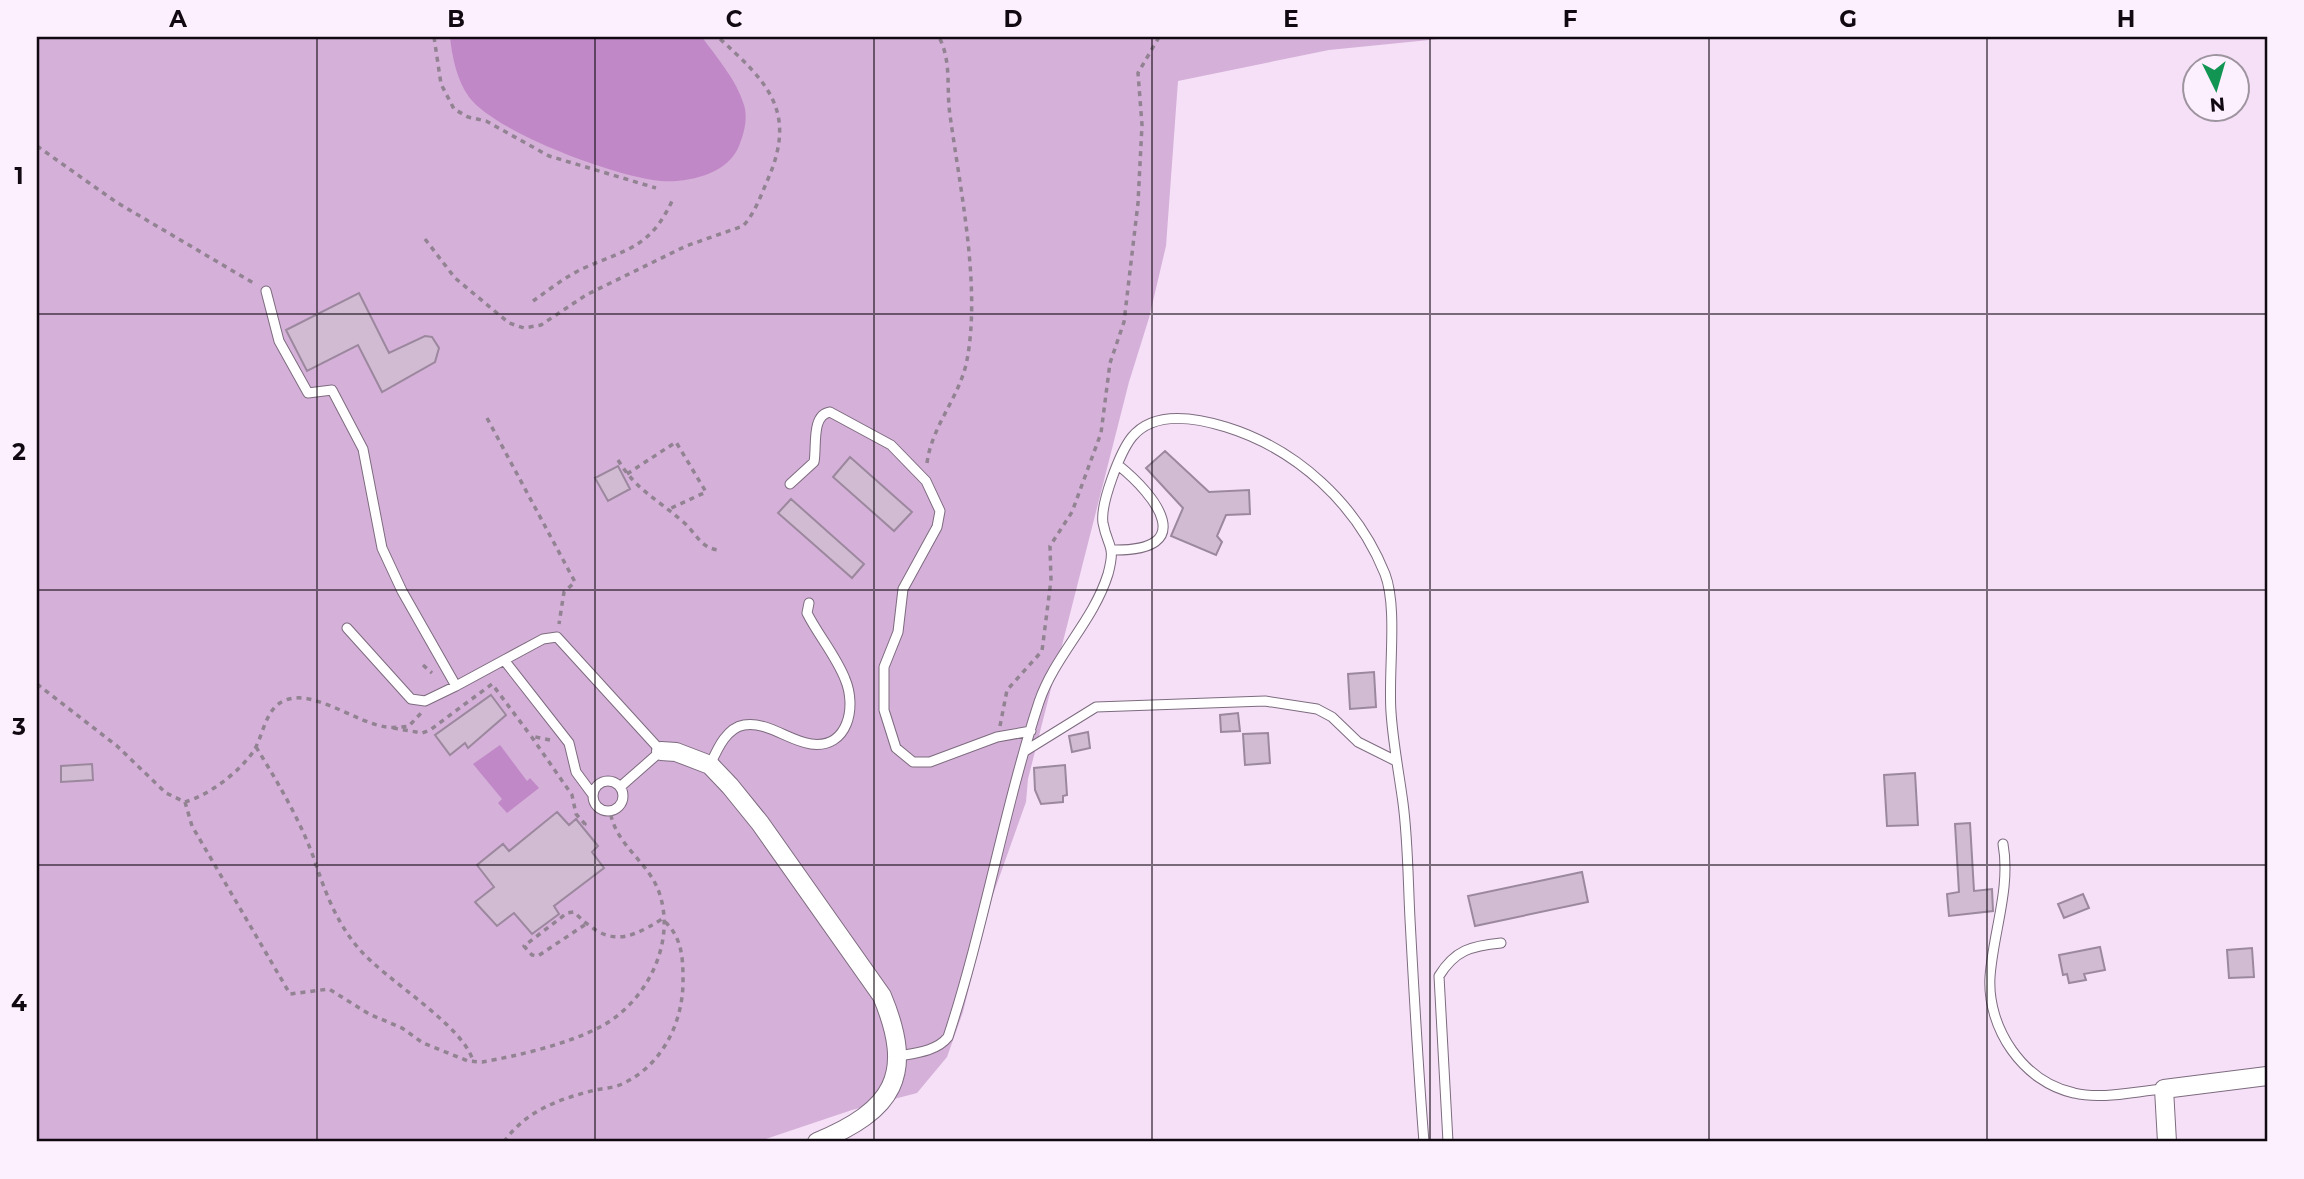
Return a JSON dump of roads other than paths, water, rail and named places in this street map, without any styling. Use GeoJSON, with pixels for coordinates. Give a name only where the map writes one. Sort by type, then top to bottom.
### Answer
{"type":"FeatureCollection","features":[{"type":"Feature","properties":{"kind":"street"},"geometry":{"type":"LineString","coordinates":[[661,751],[676,752],[710,765],[760,823],[882,996],[900,1056],[892,1087],[881,1101],[852,1125],[817,1142]]}},
{"type":"Feature","properties":{"kind":"street"},"geometry":{"type":"LineString","coordinates":[[2167,1142],[2165,1089],[2267,1076]]}},
{"type":"Feature","properties":{"kind":"lane"},"geometry":{"type":"LineString","coordinates":[[266,290],[279,341],[309,393],[332,390],[363,449],[382,548],[402,592],[456,686]]}},
{"type":"Feature","properties":{"kind":"lane"},"geometry":{"type":"LineString","coordinates":[[790,484],[814,462],[817,421],[824,413],[830,412],[891,445],[925,481],[937,502],[939,517],[899,603],[898,632],[883,676],[889,731],[900,754],[913,762],[930,762],[1002,735],[1031,731]]}},
{"type":"Feature","properties":{"kind":"lane"},"geometry":{"type":"LineString","coordinates":[[900,1056],[943,1044],[948,1037],[1025,751],[1049,676],[1088,620],[1101,594],[1114,550],[1103,521],[1103,509],[1130,439],[1145,424],[1172,418],[1199,420],[1266,442],[1338,496],[1354,516],[1387,578],[1391,604],[1390,692],[1403,803],[1424,1142]]}},
{"type":"Feature","properties":{"kind":"lane"},"geometry":{"type":"LineString","coordinates":[[1114,550],[1154,545],[1159,541],[1163,526],[1154,499],[1118,465]]}},
{"type":"Feature","properties":{"kind":"lane"},"geometry":{"type":"LineString","coordinates":[[710,765],[729,732],[744,725],[768,728],[809,744],[828,744],[843,733],[850,705],[846,680],[807,613],[809,603]]}},
{"type":"Feature","properties":{"kind":"lane"},"geometry":{"type":"LineString","coordinates":[[347,628],[403,692],[411,699],[426,700],[543,639],[557,636],[661,751],[620,787]]}},
{"type":"Feature","properties":{"kind":"lane"},"geometry":{"type":"LineString","coordinates":[[504,660],[569,743],[576,772],[598,807],[610,811],[621,804],[623,796],[620,787],[613,782],[604,782],[597,787],[593,796]]}},
{"type":"Feature","properties":{"kind":"lane"},"geometry":{"type":"LineString","coordinates":[[1025,751],[1096,707],[1265,701],[1317,709],[1332,717],[1358,741],[1396,761]]}},
{"type":"Feature","properties":{"kind":"lane"},"geometry":{"type":"LineString","coordinates":[[2003,844],[2004,880],[1990,994],[1997,1025],[2007,1041],[2037,1077],[2075,1093],[2093,1095],[2165,1089]]}},
{"type":"Feature","properties":{"kind":"lane"},"geometry":{"type":"LineString","coordinates":[[1448,1142],[1439,976],[1449,960],[1459,951],[1501,943]]}}]}
